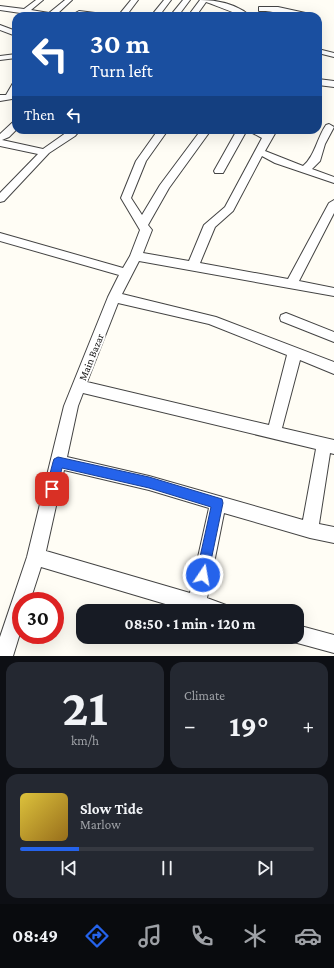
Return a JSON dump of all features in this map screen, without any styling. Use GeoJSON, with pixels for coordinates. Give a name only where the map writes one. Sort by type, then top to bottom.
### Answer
{"type":"FeatureCollection","features":[{"type":"Feature","properties":{"kind":"street"},"geometry":{"type":"LineString","coordinates":[[27,10],[40,0]]}},
{"type":"Feature","properties":{"kind":"street"},"geometry":{"type":"LineString","coordinates":[[58,12],[69,0]]}},
{"type":"Feature","properties":{"kind":"street"},"geometry":{"type":"LineString","coordinates":[[125,12],[135,0]]}},
{"type":"Feature","properties":{"kind":"street"},"geometry":{"type":"LineString","coordinates":[[158,12],[168,0]]}},
{"type":"Feature","properties":{"kind":"street"},"geometry":{"type":"LineString","coordinates":[[177,12],[187,0]]}},
{"type":"Feature","properties":{"kind":"street"},"geometry":{"type":"LineString","coordinates":[[195,12],[204,0]]}},
{"type":"Feature","properties":{"kind":"street"},"geometry":{"type":"LineString","coordinates":[[207,0],[222,8],[234,12]]}},
{"type":"Feature","properties":{"kind":"street"},"geometry":{"type":"LineString","coordinates":[[256,12],[275,0]]}},
{"type":"Feature","properties":{"kind":"street"},"geometry":{"type":"LineString","coordinates":[[0,8],[36,12]]}},
{"type":"Feature","properties":{"kind":"street"},"geometry":{"type":"LineString","coordinates":[[262,9],[278,9],[295,12]]}},
{"type":"Feature","properties":{"kind":"street"},"geometry":{"type":"LineString","coordinates":[[0,27],[12,32]]}},
{"type":"Feature","properties":{"kind":"street"},"geometry":{"type":"LineString","coordinates":[[322,53],[334,55]]}},
{"type":"Feature","properties":{"kind":"street"},"geometry":{"type":"LineString","coordinates":[[0,58],[12,56]]}},
{"type":"Feature","properties":{"kind":"street"},"geometry":{"type":"LineString","coordinates":[[322,82],[334,84]]}},
{"type":"Feature","properties":{"kind":"street"},"geometry":{"type":"LineString","coordinates":[[0,98],[9,97],[12,92]]}},
{"type":"Feature","properties":{"kind":"street"},"geometry":{"type":"LineString","coordinates":[[0,138],[6,135],[12,128]]}},
{"type":"Feature","properties":{"kind":"street"},"geometry":{"type":"LineString","coordinates":[[304,170],[315,161],[320,144],[331,128]]}},
{"type":"Feature","properties":{"kind":"street"},"geometry":{"type":"LineString","coordinates":[[0,199],[45,152],[72,134]]}},
{"type":"Feature","properties":{"kind":"street"},"geometry":{"type":"LineString","coordinates":[[159,134],[141,161],[126,198],[143,224],[164,187],[203,134]]}},
{"type":"Feature","properties":{"kind":"street"},"geometry":{"type":"LineString","coordinates":[[219,171],[240,134]]}},
{"type":"Feature","properties":{"kind":"street"},"geometry":{"type":"LineString","coordinates":[[193,266],[210,225],[229,209],[269,134]]}},
{"type":"Feature","properties":{"kind":"street"},"geometry":{"type":"LineString","coordinates":[[0,143],[45,152]]}},
{"type":"Feature","properties":{"kind":"street"},"geometry":{"type":"LineString","coordinates":[[260,152],[304,170],[334,180]]}},
{"type":"Feature","properties":{"kind":"street"},"geometry":{"type":"LineString","coordinates":[[292,283],[334,203]]}},
{"type":"Feature","properties":{"kind":"street","name":"Main Bazar"},"geometry":{"type":"LineString","coordinates":[[24,592],[36,557],[71,406],[114,297],[136,256],[146,230],[143,224]]}},
{"type":"Feature","properties":{"kind":"street"},"geometry":{"type":"LineString","coordinates":[[0,237],[126,273]]}},
{"type":"Feature","properties":{"kind":"street"},"geometry":{"type":"LineString","coordinates":[[136,256],[292,283],[334,292]]}},
{"type":"Feature","properties":{"kind":"street"},"geometry":{"type":"LineString","coordinates":[[114,297],[211,320],[334,368]]}},
{"type":"Feature","properties":{"kind":"street"},"geometry":{"type":"LineString","coordinates":[[286,318],[334,337]]}},
{"type":"Feature","properties":{"kind":"street"},"geometry":{"type":"LineString","coordinates":[[274,432],[295,352]]}},
{"type":"Feature","properties":{"kind":"street"},"geometry":{"type":"LineString","coordinates":[[79,386],[329,446],[310,530]]}},
{"type":"Feature","properties":{"kind":"street"},"geometry":{"type":"LineString","coordinates":[[58,462],[149,483],[310,530],[334,535]]}},
{"type":"Feature","properties":{"kind":"street"},"geometry":{"type":"LineString","coordinates":[[36,557],[197,604],[218,503]]}},
{"type":"Feature","properties":{"kind":"street","name":"Main Bazar"},"geometry":{"type":"LineString","coordinates":[[3,656],[12,629]]}},
{"type":"Feature","properties":{"kind":"street"},"geometry":{"type":"LineString","coordinates":[[304,636],[334,644]]}},
{"type":"Feature","properties":{"kind":"route"},"geometry":{"type":"LineString","coordinates":[[52,489],[58,462],[149,483],[218,503],[203,575]]}}]}
